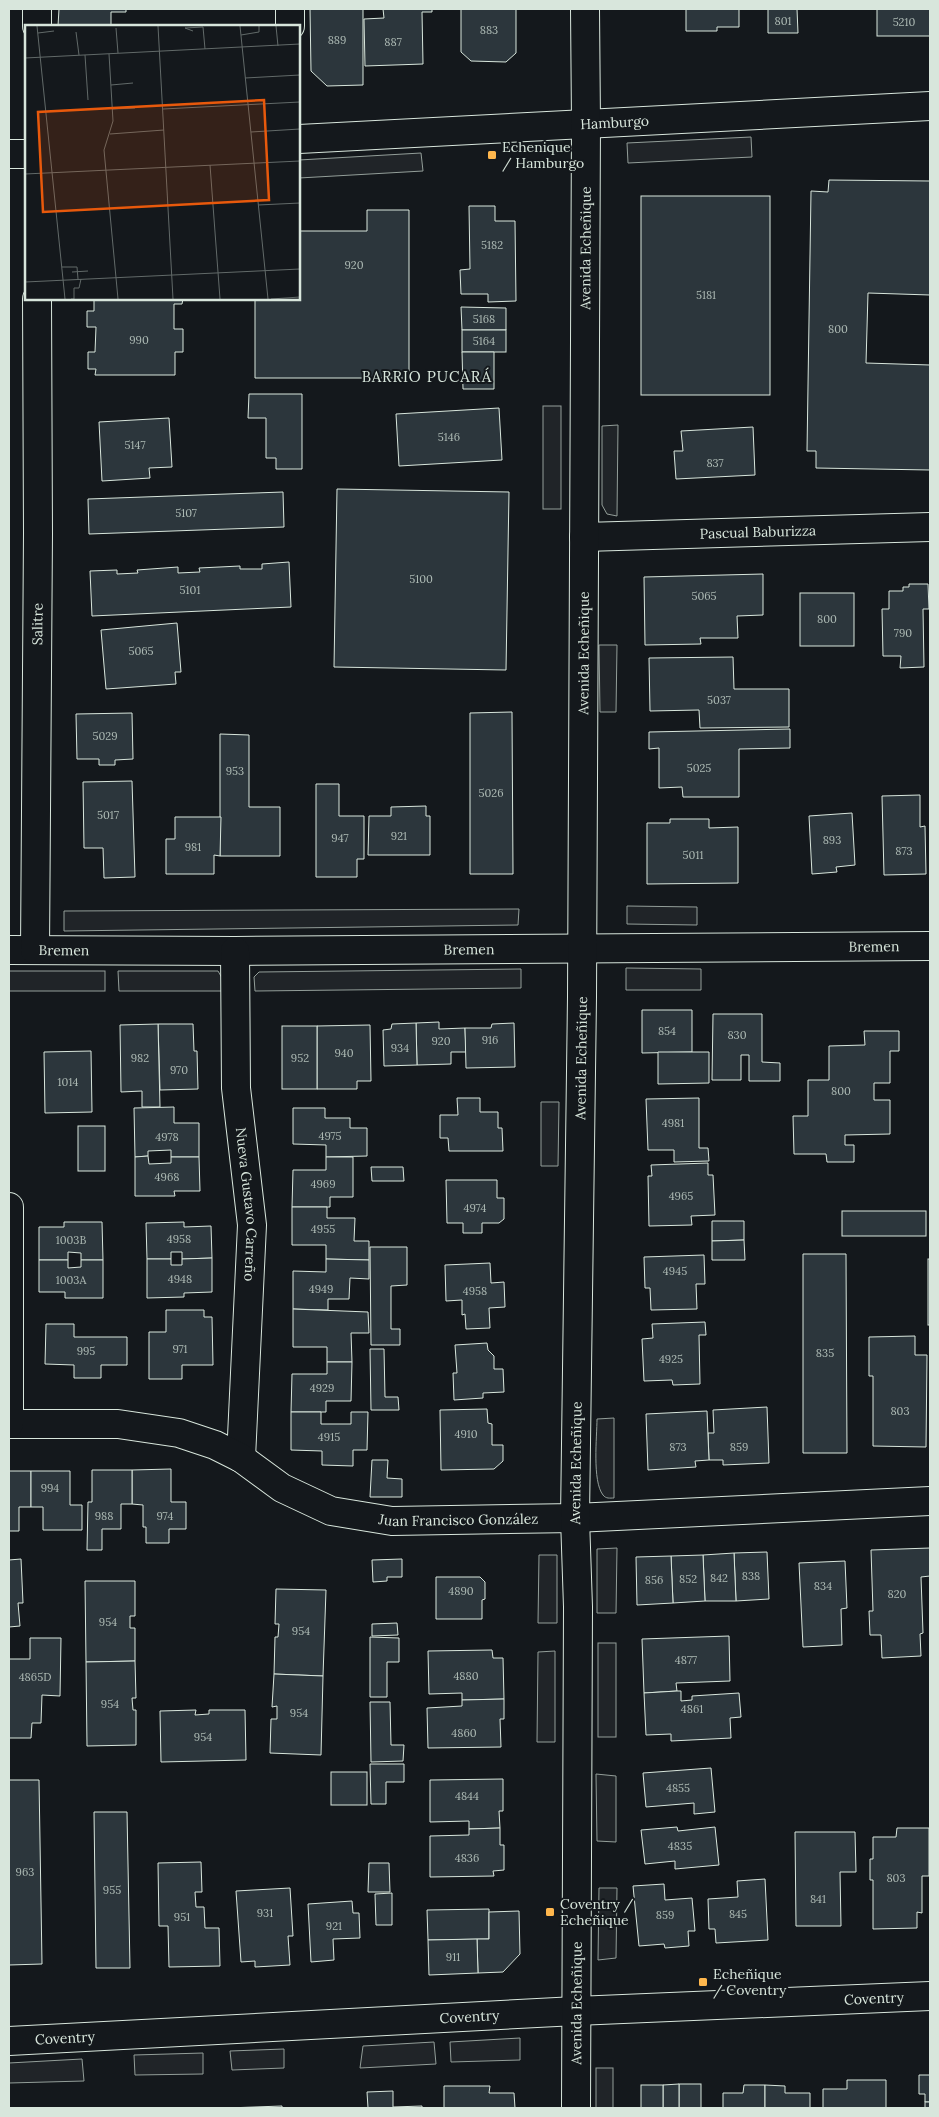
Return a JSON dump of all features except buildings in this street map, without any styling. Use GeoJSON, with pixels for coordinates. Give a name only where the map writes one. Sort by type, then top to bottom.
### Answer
{"type":"FeatureCollection","features":[{"type":"Feature","properties":{"kind":"street"},"geometry":{"type":"LineString","coordinates":[[36,25],[37,9]]}},
{"type":"Feature","properties":{"kind":"street"},"geometry":{"type":"LineString","coordinates":[[290,9],[290,25]]}},
{"type":"Feature","properties":{"kind":"street","name":"Avenida Echeñique"},"geometry":{"type":"LineString","coordinates":[[576,2108],[578,1617],[575,1518],[582,948],[585,9]]}},
{"type":"Feature","properties":{"kind":"street","name":"Hamburgo"},"geometry":{"type":"LineString","coordinates":[[300,139],[930,106]]}},
{"type":"Feature","properties":{"kind":"street"},"geometry":{"type":"LineString","coordinates":[[9,154],[25,154]]}},
{"type":"Feature","properties":{"kind":"street","name":"Salitre"},"geometry":{"type":"LineString","coordinates":[[36,950],[37,300]]}},
{"type":"Feature","properties":{"kind":"street","name":"Pascual Baburizza"},"geometry":{"type":"LineString","coordinates":[[584,536],[930,527]]}},
{"type":"Feature","properties":{"kind":"street","name":"Bremen"},"geometry":{"type":"LineString","coordinates":[[9,950],[235,951],[930,946]]}},
{"type":"Feature","properties":{"kind":"street","name":"Nueva Gustavo Carreño"},"geometry":{"type":"LineString","coordinates":[[235,951],[236,1088],[252,1225],[241,1458]]}},
{"type":"Feature","properties":{"kind":"street","name":"Juan Francisco González"},"geometry":{"type":"LineString","coordinates":[[10,1207],[9,1424],[126,1425],[179,1433],[215,1445],[241,1458],[282,1488],[331,1511],[392,1521],[575,1518],[930,1501]]}},
{"type":"Feature","properties":{"kind":"street","name":"Coventry"},"geometry":{"type":"LineString","coordinates":[[9,2041],[576,2011],[930,1996]]}},
{"type":"Feature","properties":{"kind":"shaded area"},"geometry":{"type":"Polygon","coordinates":[[[751,137],[752,157],[628,163],[627,143],[751,137]]]}},
{"type":"Feature","properties":{"kind":"shaded area"},"geometry":{"type":"Polygon","coordinates":[[[421,153],[423,171],[300,178],[300,160],[421,153]]]}},
{"type":"Feature","properties":{"kind":"shaded area"},"geometry":{"type":"Polygon","coordinates":[[[543,406],[561,406],[561,509],[543,509],[543,406]]]}},
{"type":"Feature","properties":{"kind":"shaded area"},"geometry":{"type":"Polygon","coordinates":[[[618,425],[617,516],[607,514],[602,505],[602,426],[618,425]]]}},
{"type":"Feature","properties":{"kind":"shaded area"},"geometry":{"type":"Polygon","coordinates":[[[599,645],[617,645],[616,712],[600,712],[599,645]]]}},
{"type":"Feature","properties":{"kind":"shaded area"},"geometry":{"type":"Polygon","coordinates":[[[627,906],[697,907],[697,925],[627,924],[627,906]]]}},
{"type":"Feature","properties":{"kind":"shaded area"},"geometry":{"type":"Polygon","coordinates":[[[519,909],[518,925],[64,931],[64,911],[519,909]]]}},
{"type":"Feature","properties":{"kind":"shaded area"},"geometry":{"type":"Polygon","coordinates":[[[626,968],[701,969],[701,990],[626,990],[626,968]]]}},
{"type":"Feature","properties":{"kind":"shaded area"},"geometry":{"type":"Polygon","coordinates":[[[521,969],[521,988],[255,991],[254,977],[259,972],[521,969]]]}},
{"type":"Feature","properties":{"kind":"shaded area"},"geometry":{"type":"Polygon","coordinates":[[[9,971],[105,971],[105,991],[9,991],[9,971]]]}},
{"type":"Feature","properties":{"kind":"shaded area"},"geometry":{"type":"Polygon","coordinates":[[[118,971],[218,971],[222,978],[222,991],[119,991],[118,971]]]}},
{"type":"Feature","properties":{"kind":"shaded area"},"geometry":{"type":"Polygon","coordinates":[[[541,1102],[559,1102],[558,1166],[541,1166],[541,1102]]]}},
{"type":"Feature","properties":{"kind":"shaded area"},"geometry":{"type":"Polygon","coordinates":[[[614,1418],[614,1498],[610,1498],[603,1495],[597,1480],[597,1419],[614,1418]]]}},
{"type":"Feature","properties":{"kind":"shaded area"},"geometry":{"type":"Polygon","coordinates":[[[617,1548],[616,1613],[597,1613],[597,1549],[617,1548]]]}},
{"type":"Feature","properties":{"kind":"shaded area"},"geometry":{"type":"Polygon","coordinates":[[[539,1555],[557,1555],[557,1623],[538,1623],[539,1555]]]}},
{"type":"Feature","properties":{"kind":"shaded area"},"geometry":{"type":"Polygon","coordinates":[[[598,1643],[616,1643],[616,1737],[598,1737],[598,1643]]]}},
{"type":"Feature","properties":{"kind":"shaded area"},"geometry":{"type":"Polygon","coordinates":[[[555,1651],[555,1742],[537,1742],[538,1652],[555,1651]]]}},
{"type":"Feature","properties":{"kind":"shaded area"},"geometry":{"type":"Polygon","coordinates":[[[596,1774],[616,1776],[616,1842],[597,1841],[596,1774]]]}},
{"type":"Feature","properties":{"kind":"shaded area"},"geometry":{"type":"Polygon","coordinates":[[[599,1888],[617,1888],[616,1958],[598,1960],[599,1888]]]}},
{"type":"Feature","properties":{"kind":"shaded area"},"geometry":{"type":"Polygon","coordinates":[[[520,2038],[520,2060],[451,2062],[450,2042],[520,2038]]]}},
{"type":"Feature","properties":{"kind":"shaded area"},"geometry":{"type":"Polygon","coordinates":[[[434,2042],[436,2064],[360,2068],[363,2046],[434,2042]]]}},
{"type":"Feature","properties":{"kind":"shaded area"},"geometry":{"type":"Polygon","coordinates":[[[284,2049],[284,2068],[232,2070],[230,2051],[284,2049]]]}},
{"type":"Feature","properties":{"kind":"shaded area"},"geometry":{"type":"Polygon","coordinates":[[[203,2053],[203,2074],[135,2075],[134,2055],[203,2053]]]}},
{"type":"Feature","properties":{"kind":"shaded area"},"geometry":{"type":"Polygon","coordinates":[[[82,2059],[84,2081],[9,2083],[9,2063],[82,2059]]]}},
{"type":"Feature","properties":{"kind":"shaded area"},"geometry":{"type":"Polygon","coordinates":[[[596,2068],[613,2068],[613,2108],[596,2108],[596,2068]]]}},
{"type":"Feature","properties":{"kind":"place","name":"Echenique / Hamburgo"},"geometry":{"type":"Point","coordinates":[492,155]}},
{"type":"Feature","properties":{"kind":"place","name":"Coventry / Echeñique"},"geometry":{"type":"Point","coordinates":[550,1912]}},
{"type":"Feature","properties":{"kind":"place","name":"Echeñique / Coventry"},"geometry":{"type":"Point","coordinates":[703,1982]}},
{"type":"Feature","properties":{"kind":"district","name":"BARRIO PUCARÁ"},"geometry":{"type":"Point","coordinates":[427,377]}}]}
